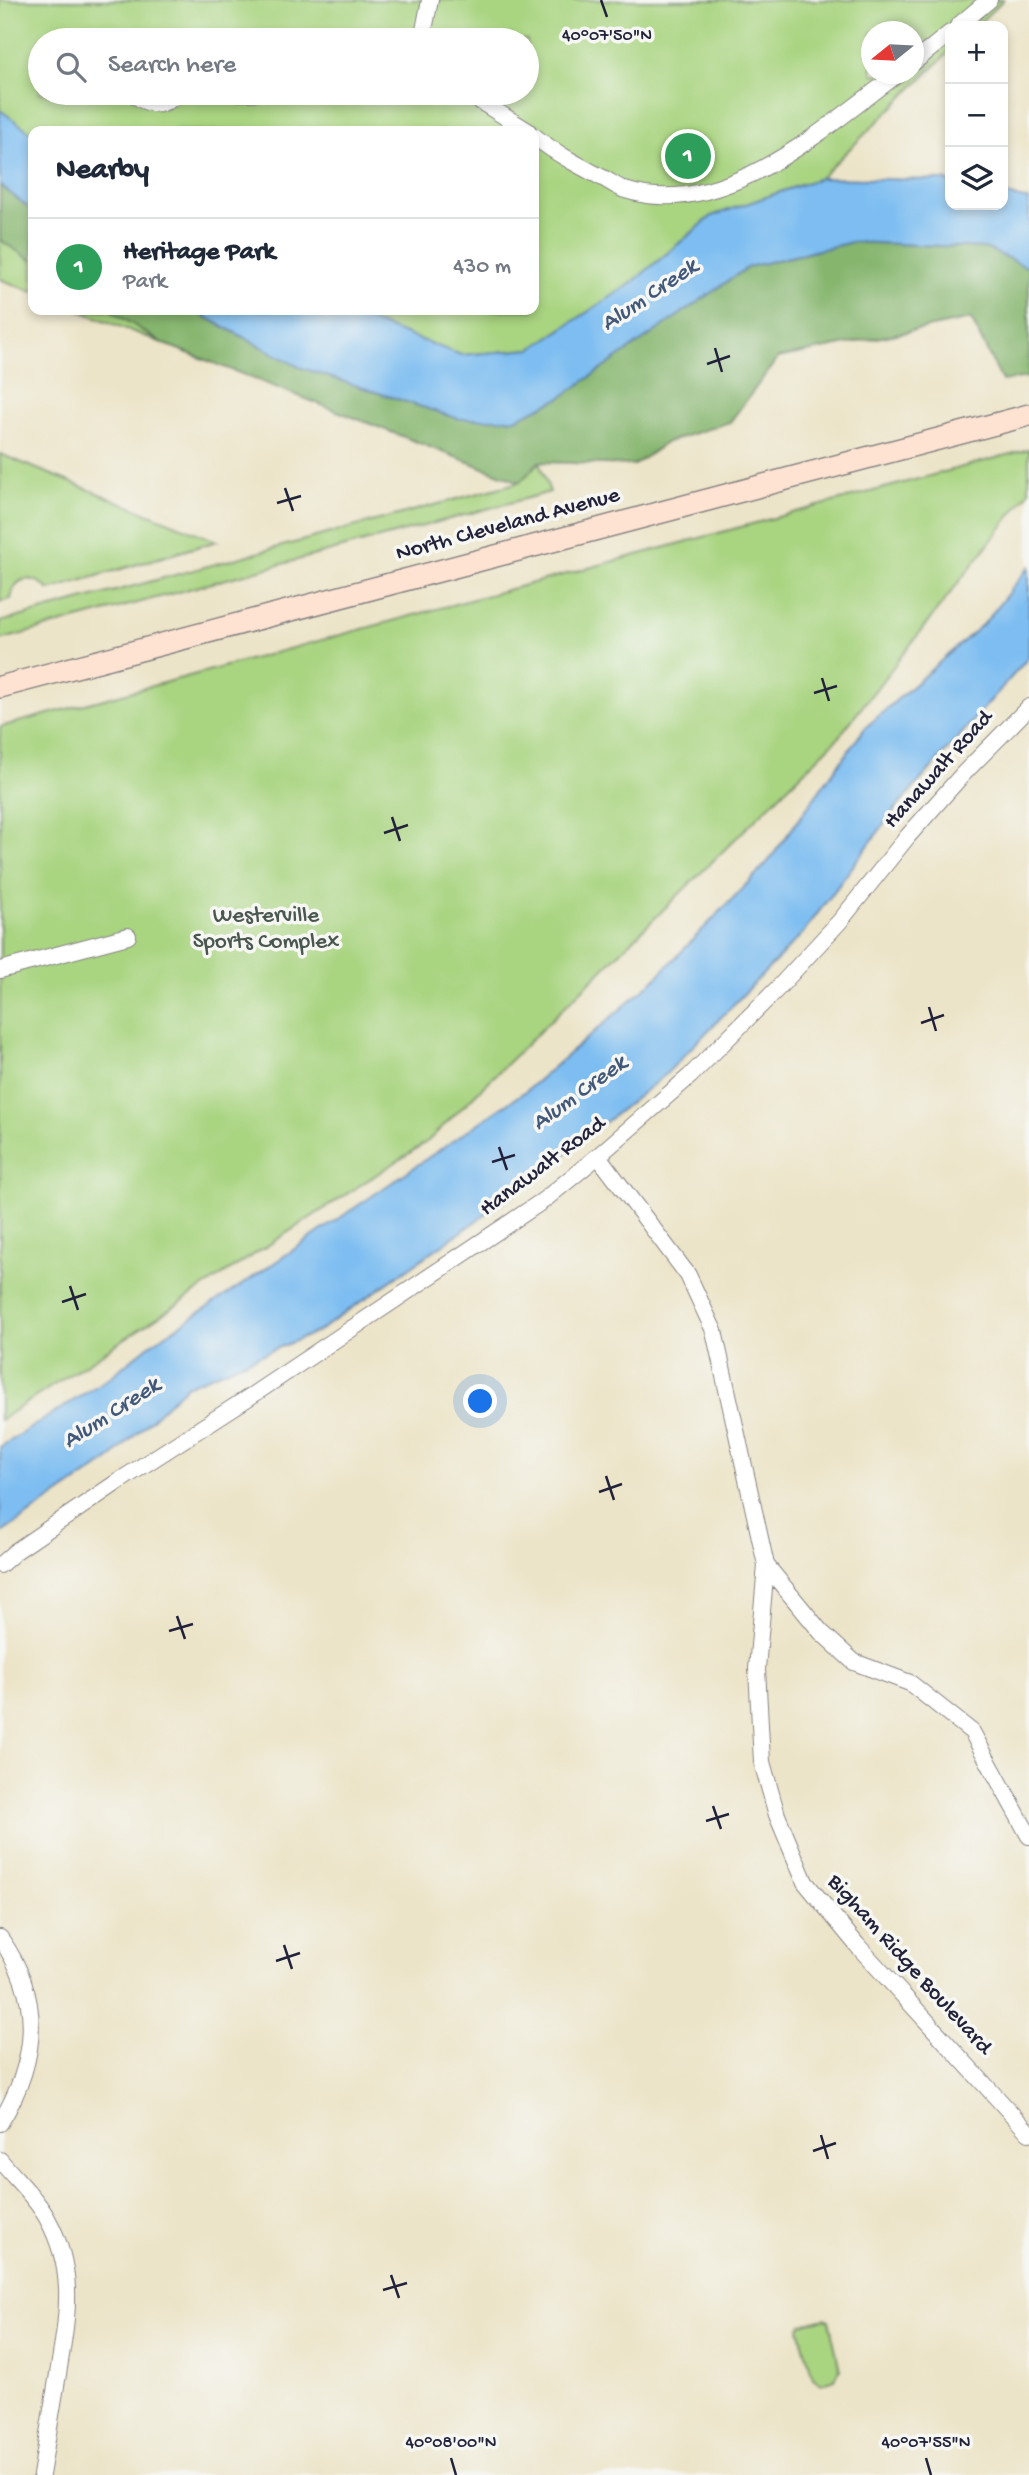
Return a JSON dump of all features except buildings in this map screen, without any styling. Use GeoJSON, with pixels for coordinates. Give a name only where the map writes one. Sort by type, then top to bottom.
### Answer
{"type":"FeatureCollection","features":[{"type":"Feature","properties":{"kind":"main road","name":"North Cleveland Avenue"},"geometry":{"type":"LineString","coordinates":[[0,687],[1029,415]]}},
{"type":"Feature","properties":{"kind":"street"},"geometry":{"type":"LineString","coordinates":[[424,28],[430,0]]}},
{"type":"Feature","properties":{"kind":"street"},"geometry":{"type":"LineString","coordinates":[[964,21],[989,0]]}},
{"type":"Feature","properties":{"kind":"street"},"geometry":{"type":"LineString","coordinates":[[924,54],[945,37]]}},
{"type":"Feature","properties":{"kind":"street"},"geometry":{"type":"LineString","coordinates":[[539,140],[554,152],[625,190],[661,196],[700,192],[737,182],[780,159],[884,84]]}},
{"type":"Feature","properties":{"kind":"street"},"geometry":{"type":"LineString","coordinates":[[486,105],[520,126]]}},
{"type":"Feature","properties":{"kind":"street","name":"Hanawalt Road"},"geometry":{"type":"LineString","coordinates":[[0,1565],[16,1551],[116,1483],[544,1200],[598,1156],[690,1076],[779,987],[840,921],[908,836],[963,774],[1029,707]]}},
{"type":"Feature","properties":{"kind":"street"},"geometry":{"type":"LineString","coordinates":[[0,970],[128,936]]}},
{"type":"Feature","properties":{"kind":"street","name":"Bigham Ridge Boulevard"},"geometry":{"type":"LineString","coordinates":[[598,1156],[688,1275],[714,1331],[766,1566],[757,1669],[762,1762],[777,1815],[805,1882],[857,1945],[1029,2133]]}},
{"type":"Feature","properties":{"kind":"street","name":"Bigham Ridge Boulevard"},"geometry":{"type":"LineString","coordinates":[[766,1566],[821,1632],[854,1662],[909,1683],[972,1732],[1029,1836]]}},
{"type":"Feature","properties":{"kind":"street"},"geometry":{"type":"LineString","coordinates":[[0,1938],[25,1985],[31,2029],[25,2073],[13,2102],[0,2123]]}},
{"type":"Feature","properties":{"kind":"street"},"geometry":{"type":"LineString","coordinates":[[0,2160],[40,2206],[48,2220],[61,2248],[67,2279],[69,2310],[41,2475]]}},
{"type":"Feature","properties":{"kind":"green space"},"geometry":{"type":"Polygon","coordinates":[[[0,0],[1003,0],[981,21],[945,21],[945,56],[924,76],[924,21],[861,21],[861,84],[916,84],[820,178],[712,216],[629,285],[531,349],[461,355],[353,315],[539,315],[539,126],[28,126],[28,130],[0,110],[0,0]]]}},
{"type":"Feature","properties":{"kind":"green space"},"geometry":{"type":"Polygon","coordinates":[[[0,185],[28,207],[28,258],[0,240],[0,185]]]}},
{"type":"Feature","properties":{"kind":"green space"},"geometry":{"type":"Polygon","coordinates":[[[0,240],[28,258],[28,290],[0,279],[0,240]]]}},
{"type":"Feature","properties":{"kind":"green space"},"geometry":{"type":"Polygon","coordinates":[[[852,242],[986,248],[1029,268],[1029,377],[1002,381],[971,319],[778,358],[730,422],[667,442],[634,465],[539,462],[520,482],[162,343],[118,315],[202,315],[299,367],[459,419],[515,419],[560,398],[748,267],[852,242]]]}},
{"type":"Feature","properties":{"kind":"green space"},"geometry":{"type":"Polygon","coordinates":[[[91,315],[118,315],[162,343],[91,315]]]}},
{"type":"Feature","properties":{"kind":"green space","name":"Westerville Sports Complex"},"geometry":{"type":"Polygon","coordinates":[[[1029,449],[1029,492],[837,739],[428,1141],[0,1420],[0,727],[1029,449]]]}},
{"type":"Feature","properties":{"kind":"green space"},"geometry":{"type":"Polygon","coordinates":[[[0,454],[217,541],[49,590],[31,579],[21,581],[16,585],[11,599],[0,602],[0,454]]]}},
{"type":"Feature","properties":{"kind":"green space"},"geometry":{"type":"Polygon","coordinates":[[[539,462],[550,492],[0,640],[0,622],[520,482],[539,462]]]}},
{"type":"Feature","properties":{"kind":"green space"},"geometry":{"type":"Polygon","coordinates":[[[825,2318],[829,2320],[840,2370],[835,2379],[821,2384],[813,2378],[799,2329],[801,2324],[825,2318]]]}},
{"type":"Feature","properties":{"kind":"water"},"geometry":{"type":"Polygon","coordinates":[[[0,110],[28,130],[28,207],[0,185],[0,110]]]}},
{"type":"Feature","properties":{"kind":"water","name":"Alum Creek"},"geometry":{"type":"Polygon","coordinates":[[[820,178],[944,180],[945,210],[1008,210],[1008,195],[1029,200],[1029,268],[986,248],[852,242],[748,267],[560,398],[515,419],[459,419],[299,367],[202,315],[353,315],[461,355],[531,349],[629,285],[712,216],[820,178]]]}},
{"type":"Feature","properties":{"kind":"water","name":"Alum Creek"},"geometry":{"type":"Polygon","coordinates":[[[1029,567],[1029,657],[897,807],[803,933],[665,1075],[516,1193],[319,1331],[186,1386],[109,1460],[0,1534],[0,1447],[109,1378],[148,1346],[527,1090],[653,981],[767,863],[865,728],[985,622],[1029,567]]]}},
{"type":"Feature","properties":{"kind":"place","name":"Heritage Park"},"geometry":{"type":"Point","coordinates":[688,156]}}]}
